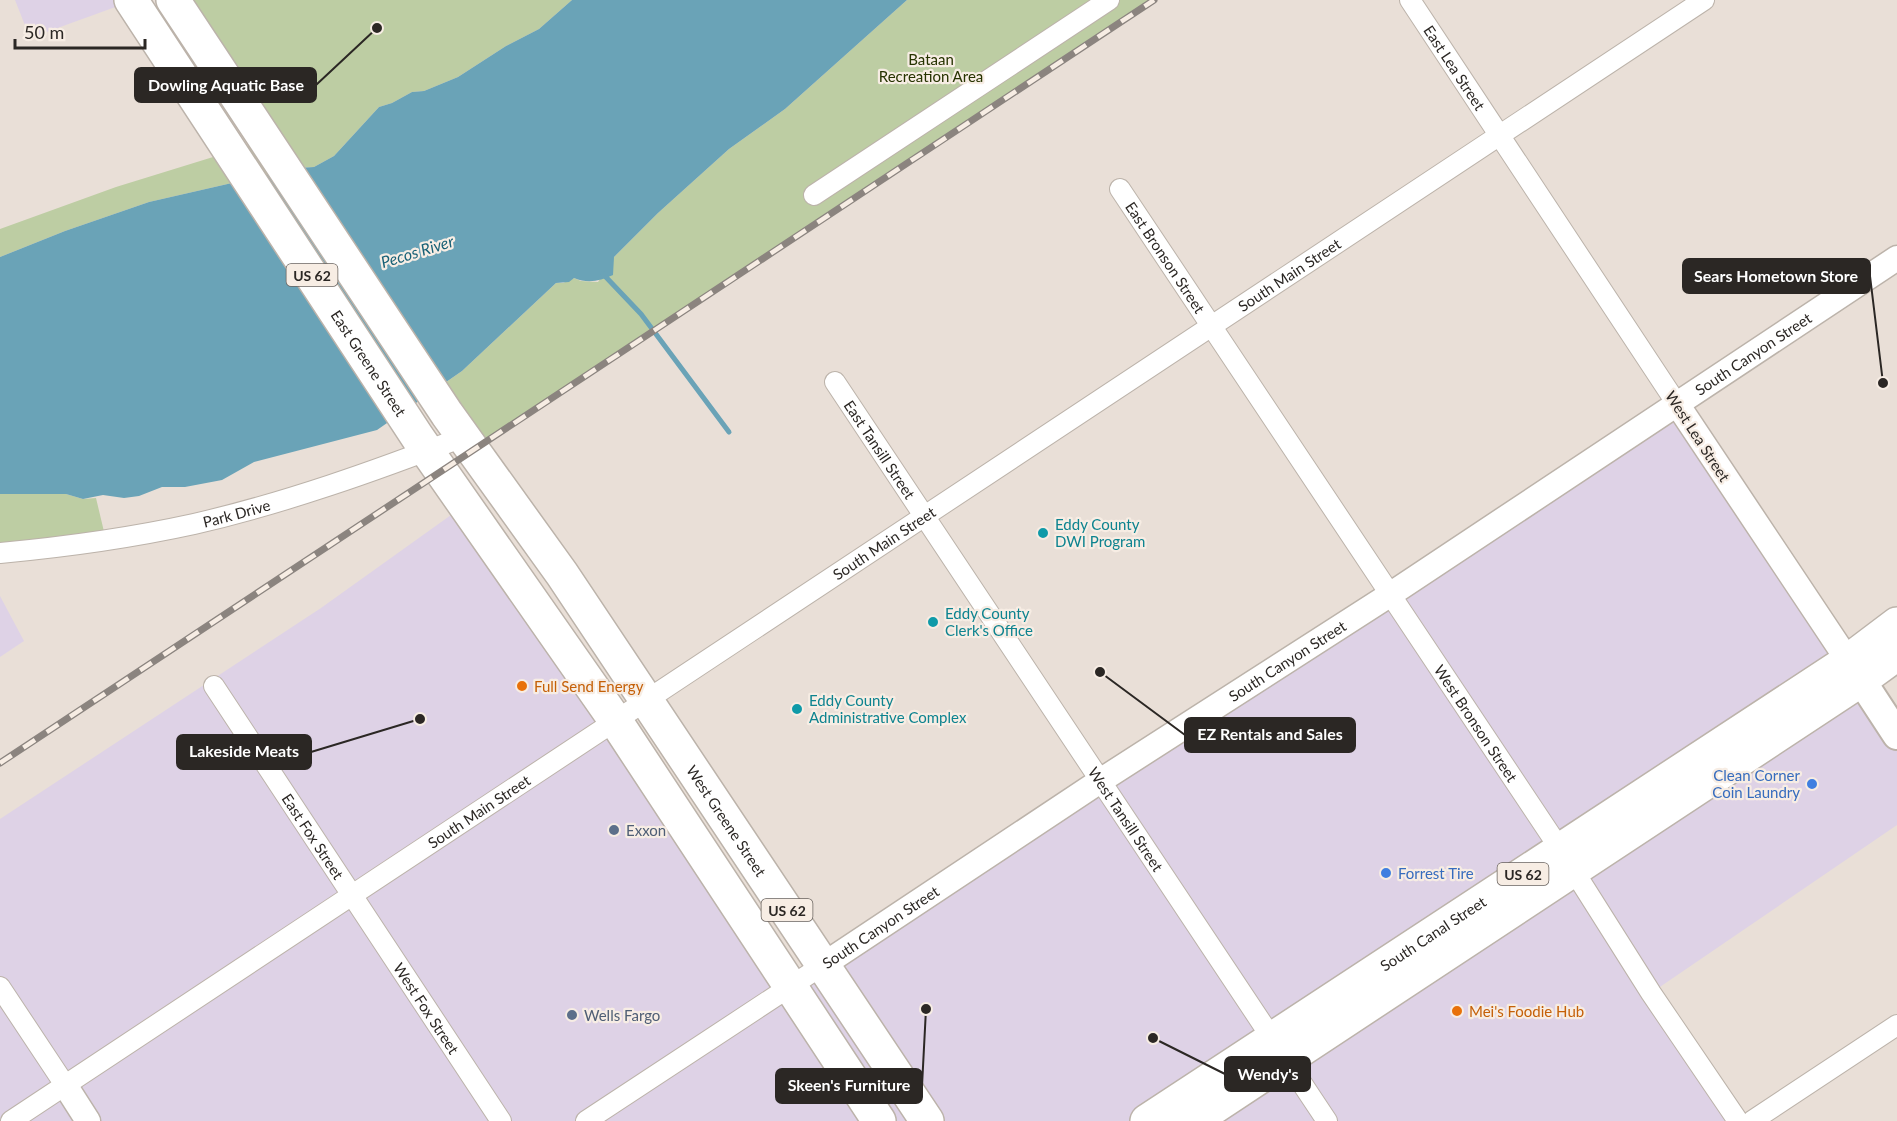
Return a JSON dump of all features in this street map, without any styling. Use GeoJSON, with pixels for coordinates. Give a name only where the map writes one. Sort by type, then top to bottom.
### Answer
{"type":"FeatureCollection","features":[{"type":"Feature","properties":{"kind":"highway","name":"East Greene Street"},"geometry":{"type":"LineString","coordinates":[[131,0],[419,440],[615,720]]}},
{"type":"Feature","properties":{"kind":"highway","name":"US 62"},"geometry":{"type":"LineString","coordinates":[[173,0],[437,399],[562,574],[646,699]]}},
{"type":"Feature","properties":{"kind":"highway","name":"South Canal Street"},"geometry":{"type":"LineString","coordinates":[[1854,671],[1897,624]]}},
{"type":"Feature","properties":{"kind":"highway","name":"South Canal Street"},"geometry":{"type":"LineString","coordinates":[[1147,1121],[1279,1049],[1854,671],[1897,654]]}},
{"type":"Feature","properties":{"kind":"highway","name":"West Greene Street"},"geometry":{"type":"LineString","coordinates":[[646,699],[927,1121]]}},
{"type":"Feature","properties":{"kind":"highway","name":"US 62"},"geometry":{"type":"LineString","coordinates":[[615,720],[879,1121]]}},
{"type":"Feature","properties":{"kind":"highway","name":"South Canal Street"},"geometry":{"type":"LineString","coordinates":[[1193,1121],[1279,1049]]}},
{"type":"Feature","properties":{"kind":"main road","name":"West Lea Street"},"geometry":{"type":"LineString","coordinates":[[1854,671],[1897,735]]}},
{"type":"Feature","properties":{"kind":"street"},"geometry":{"type":"LineString","coordinates":[[813,195],[1109,0]]}},
{"type":"Feature","properties":{"kind":"street","name":"East Lea Street"},"geometry":{"type":"LineString","coordinates":[[1410,0],[1499,136]]}},
{"type":"Feature","properties":{"kind":"street","name":"South Main Street"},"geometry":{"type":"LineString","coordinates":[[10,1121],[1704,0]]}},
{"type":"Feature","properties":{"kind":"street","name":"West Lea Street"},"geometry":{"type":"LineString","coordinates":[[1499,136],[1854,671]]}},
{"type":"Feature","properties":{"kind":"street","name":"East Bronson Street"},"geometry":{"type":"LineString","coordinates":[[1120,189],[1212,327]]}},
{"type":"Feature","properties":{"kind":"street","name":"South Canyon Street"},"geometry":{"type":"LineString","coordinates":[[586,1121],[1100,781],[1391,594],[1897,258]]}},
{"type":"Feature","properties":{"kind":"street","name":"West Bronson Street"},"geometry":{"type":"LineString","coordinates":[[1212,327],[1567,860],[1651,993],[1738,1121]]}},
{"type":"Feature","properties":{"kind":"street","name":"East Tansill Street"},"geometry":{"type":"LineString","coordinates":[[835,382],[924,517]]}},
{"type":"Feature","properties":{"kind":"street","name":"Park Drive"},"geometry":{"type":"LineString","coordinates":[[0,553],[106,540],[192,524],[244,511],[407,459],[419,440],[463,437]]}},
{"type":"Feature","properties":{"kind":"street","name":"West Tansill Street"},"geometry":{"type":"LineString","coordinates":[[924,517],[1327,1121]]}},
{"type":"Feature","properties":{"kind":"street","name":"East Fox Street"},"geometry":{"type":"LineString","coordinates":[[214,686],[352,895]]}},
{"type":"Feature","properties":{"kind":"street","name":"West Fox Street"},"geometry":{"type":"LineString","coordinates":[[352,895],[501,1121]]}},
{"type":"Feature","properties":{"kind":"street"},"geometry":{"type":"LineString","coordinates":[[0,987],[88,1121]]}},
{"type":"Feature","properties":{"kind":"street"},"geometry":{"type":"LineString","coordinates":[[1752,1121],[1897,1025]]}},
{"type":"Feature","properties":{"kind":"shaded area"},"geometry":{"type":"Polygon","coordinates":[[[15,0],[131,0],[132,1],[30,38],[15,0]]]}},
{"type":"Feature","properties":{"kind":"shaded area"},"geometry":{"type":"Polygon","coordinates":[[[1677,404],[1897,735],[1897,825],[1651,993],[1738,1121],[0,1121],[0,819],[321,608],[465,505],[791,986],[1677,404]]]}},
{"type":"Feature","properties":{"kind":"shaded area"},"geometry":{"type":"Polygon","coordinates":[[[0,596],[24,641],[0,657],[0,596]]]}},
{"type":"Feature","properties":{"kind":"green space"},"geometry":{"type":"Polygon","coordinates":[[[173,0],[572,0],[539,29],[506,46],[458,77],[424,91],[412,92],[379,107],[334,156],[314,167],[298,168],[149,202],[65,231],[0,257],[0,229],[116,187],[265,141],[173,0]]]}},
{"type":"Feature","properties":{"kind":"green space","name":"Bataan Recreation Area"},"geometry":{"type":"Polygon","coordinates":[[[907,0],[1154,0],[472,450],[432,392],[462,371],[556,283],[563,283],[574,278],[581,281],[598,282],[614,257],[658,213],[729,149],[785,109],[907,0]]]}},
{"type":"Feature","properties":{"kind":"green space"},"geometry":{"type":"Polygon","coordinates":[[[0,494],[66,494],[83,499],[96,498],[106,540],[0,553],[0,494]]]}},
{"type":"Feature","properties":{"kind":"water","name":"Pecos River"},"geometry":{"type":"Polygon","coordinates":[[[572,0],[907,0],[785,109],[729,149],[658,213],[614,257],[613,275],[594,281],[574,278],[569,282],[556,283],[462,371],[377,430],[254,462],[222,480],[185,487],[162,487],[139,496],[124,498],[103,495],[83,499],[66,494],[0,494],[0,257],[65,231],[149,202],[298,168],[314,167],[334,156],[379,107],[412,92],[424,91],[458,77],[506,46],[539,29],[572,0]]]}},
{"type":"Feature","properties":{"kind":"waterway"},"geometry":{"type":"LineString","coordinates":[[603,274],[641,314],[729,432]]}},
{"type":"Feature","properties":{"kind":"railway"},"geometry":{"type":"LineString","coordinates":[[0,763],[1154,0]]}},
{"type":"Feature","properties":{"kind":"place","name":"Dowling Aquatic Base"},"geometry":{"type":"Point","coordinates":[377,28]}},
{"type":"Feature","properties":{"kind":"place","name":"Sears Hometown Store"},"geometry":{"type":"Point","coordinates":[1883,383]}},
{"type":"Feature","properties":{"kind":"place","name":"Eddy County DWI Program"},"geometry":{"type":"Point","coordinates":[1043,533]}},
{"type":"Feature","properties":{"kind":"place","name":"Eddy County Clerk's Office"},"geometry":{"type":"Point","coordinates":[933,622]}},
{"type":"Feature","properties":{"kind":"place","name":"EZ Rentals and Sales"},"geometry":{"type":"Point","coordinates":[1100,672]}},
{"type":"Feature","properties":{"kind":"place","name":"Full Send Energy"},"geometry":{"type":"Point","coordinates":[522,686]}},
{"type":"Feature","properties":{"kind":"place","name":"Eddy County Administrative Complex"},"geometry":{"type":"Point","coordinates":[797,709]}},
{"type":"Feature","properties":{"kind":"place","name":"Lakeside Meats"},"geometry":{"type":"Point","coordinates":[420,719]}},
{"type":"Feature","properties":{"kind":"place","name":"Clean Corner Coin Laundry"},"geometry":{"type":"Point","coordinates":[1812,784]}},
{"type":"Feature","properties":{"kind":"place","name":"Exxon"},"geometry":{"type":"Point","coordinates":[614,830]}},
{"type":"Feature","properties":{"kind":"place","name":"Forrest Tire"},"geometry":{"type":"Point","coordinates":[1386,873]}},
{"type":"Feature","properties":{"kind":"place","name":"Skeen's Furniture"},"geometry":{"type":"Point","coordinates":[926,1009]}},
{"type":"Feature","properties":{"kind":"place","name":"Mei's Foodie Hub"},"geometry":{"type":"Point","coordinates":[1457,1011]}},
{"type":"Feature","properties":{"kind":"place","name":"Wells Fargo"},"geometry":{"type":"Point","coordinates":[572,1015]}},
{"type":"Feature","properties":{"kind":"place","name":"Wendy's"},"geometry":{"type":"Point","coordinates":[1153,1038]}}]}
